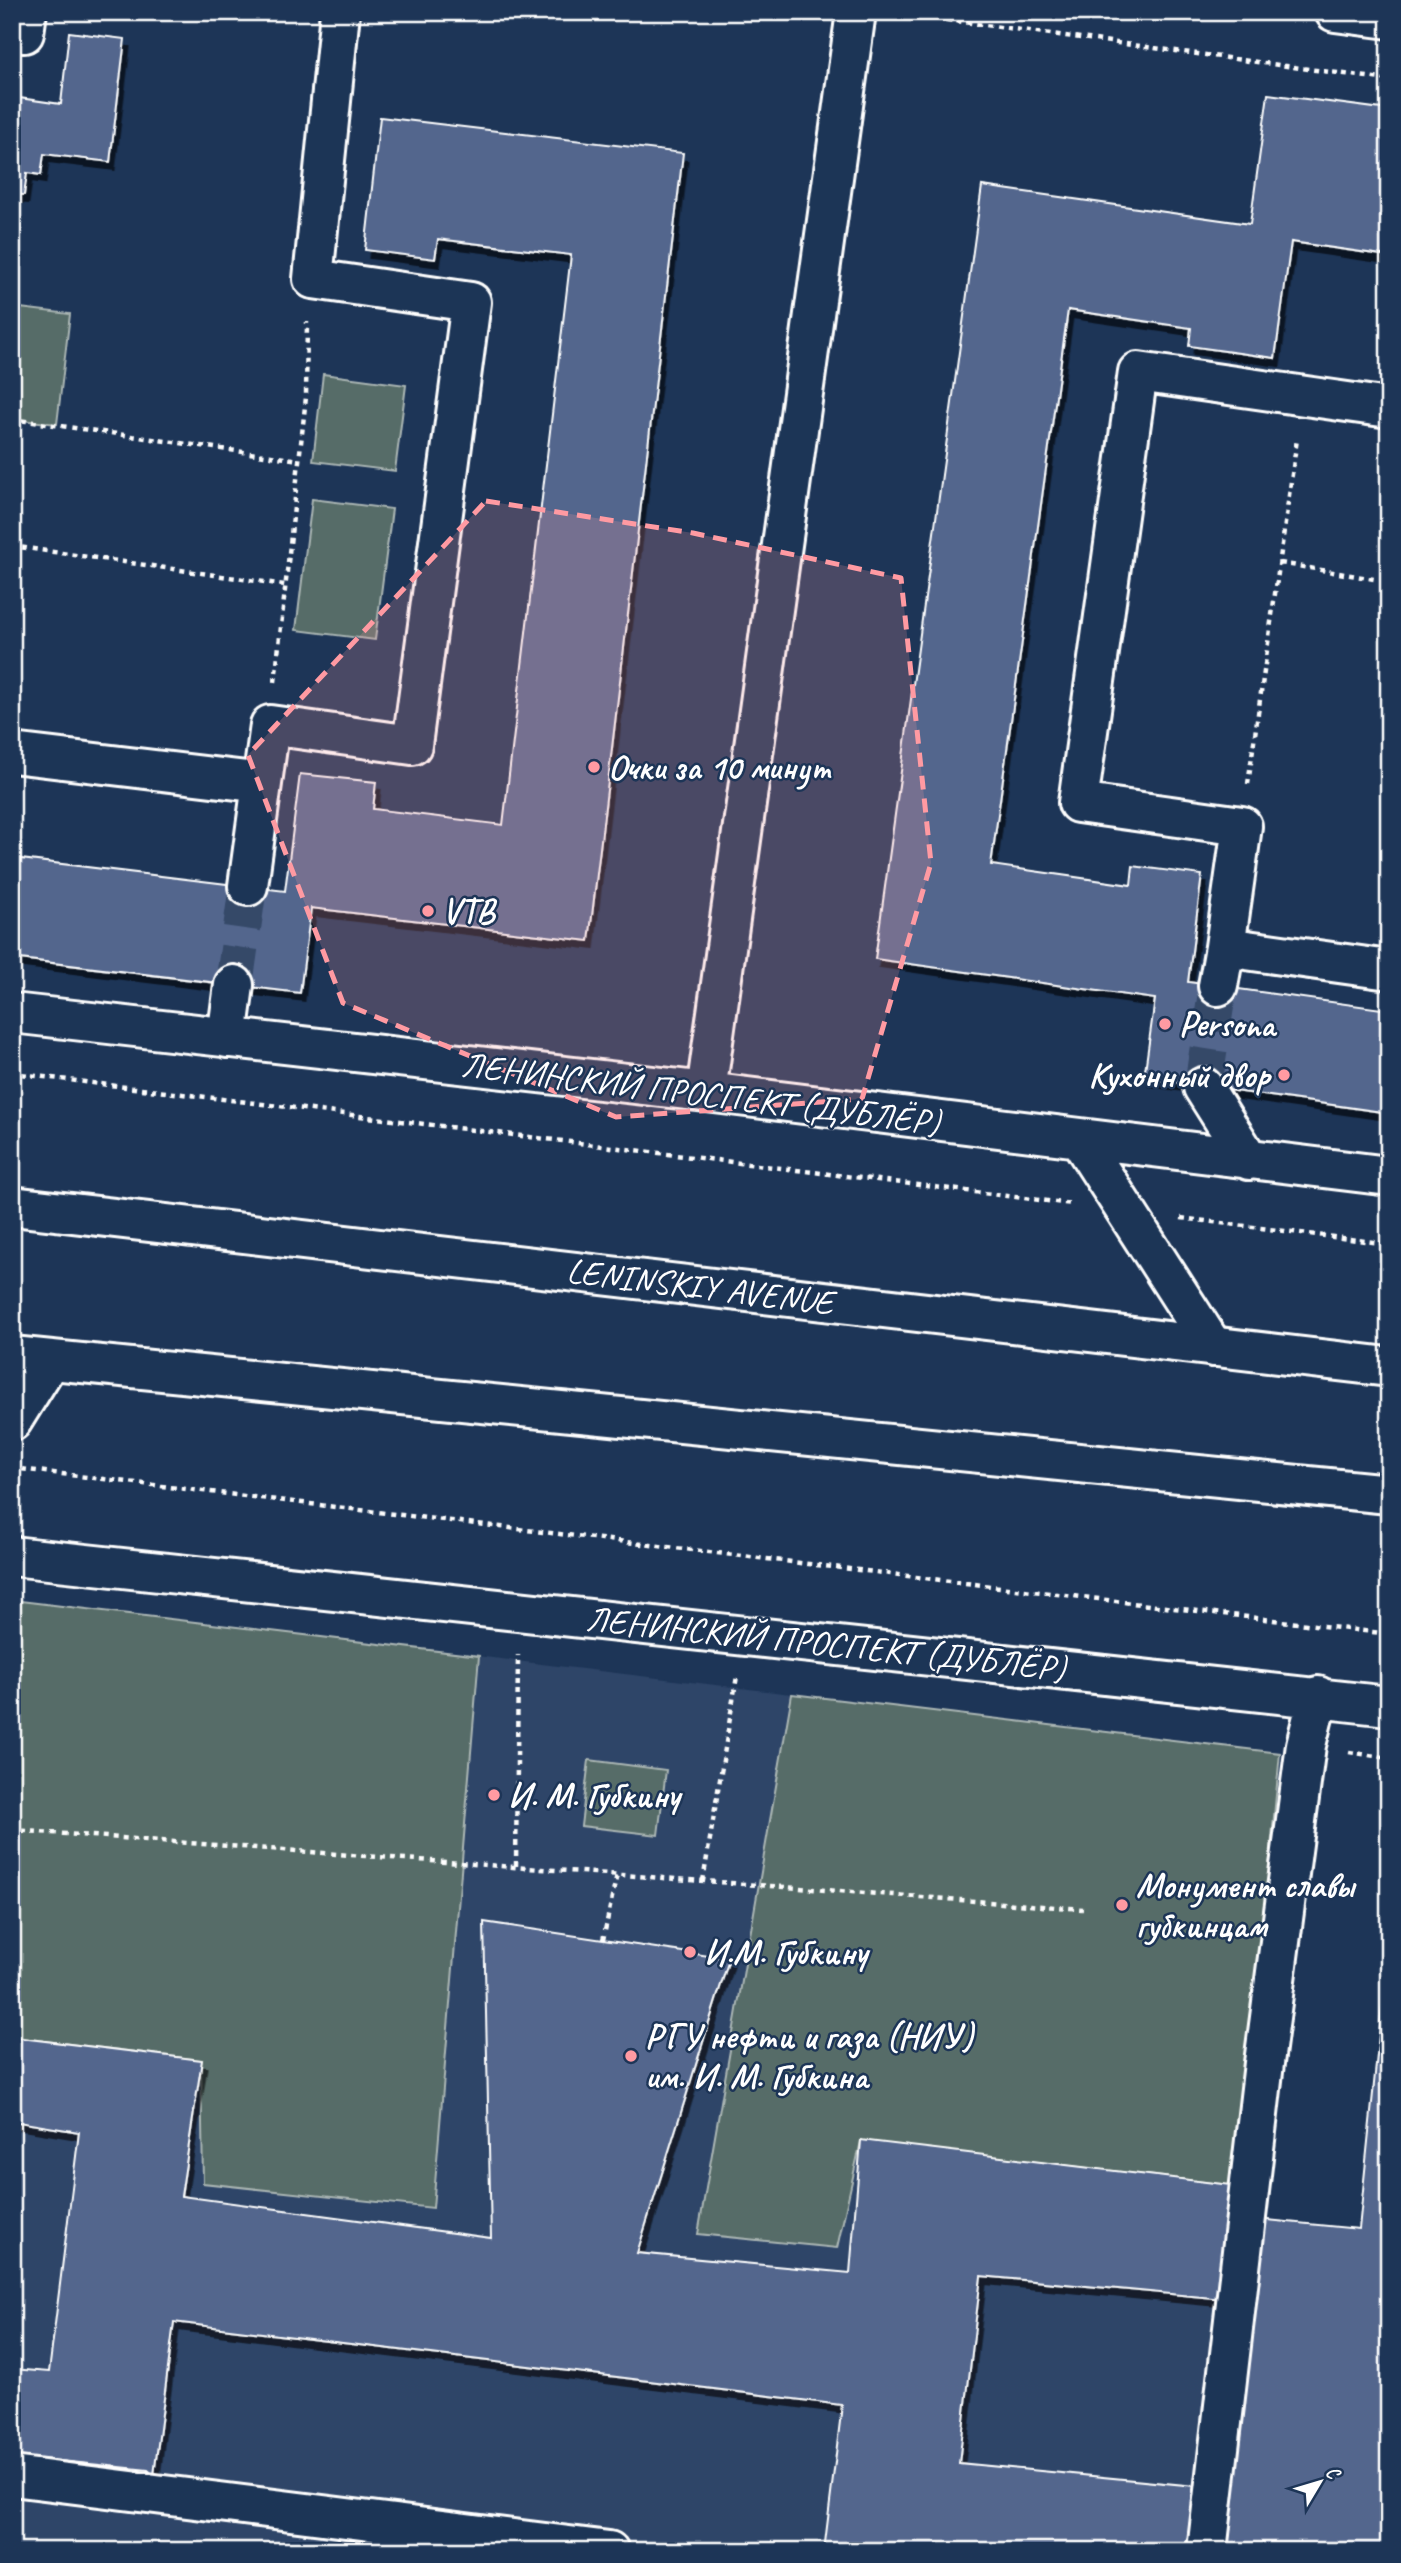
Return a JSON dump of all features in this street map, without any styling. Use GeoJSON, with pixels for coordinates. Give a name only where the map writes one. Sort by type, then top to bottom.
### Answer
{"type":"FeatureCollection","features":[{"type":"Feature","properties":{"kind":"street"},"geometry":{"type":"LineString","coordinates":[[248,886],[270,725],[412,744],[471,302],[313,279],[340,12]]}},
{"type":"Feature","properties":{"kind":"street"},"geometry":{"type":"LineString","coordinates":[[706,1092],[856,12]]}},
{"type":"Feature","properties":{"kind":"street"},"geometry":{"type":"LineString","coordinates":[[1335,12],[1389,19]]}},
{"type":"Feature","properties":{"kind":"street"},"geometry":{"type":"LineString","coordinates":[[1219,986],[1242,826],[1079,803],[1138,372],[1389,408]]}},
{"type":"Feature","properties":{"kind":"street"},"geometry":{"type":"LineString","coordinates":[[12,752],[262,783]]}},
{"type":"Feature","properties":{"kind":"street"},"geometry":{"type":"LineString","coordinates":[[1225,947],[1389,970]]}},
{"type":"Feature","properties":{"kind":"street"},"geometry":{"type":"LineString","coordinates":[[226,1038],[234,985]]}},
{"type":"Feature","properties":{"kind":"street","name":"ЛЕНИНСКИЙ ПРОСПЕКТ (ДУБЛЁР)"},"geometry":{"type":"LineString","coordinates":[[12,1013],[706,1092],[1389,1175]]}},
{"type":"Feature","properties":{"kind":"street"},"geometry":{"type":"LineString","coordinates":[[1203,1087],[1249,1160]]}},
{"type":"Feature","properties":{"kind":"street"},"geometry":{"type":"LineString","coordinates":[[1079,1138],[1213,1347]]}},
{"type":"Feature","properties":{"kind":"street","name":"LENINSKIY AVENUE"},"geometry":{"type":"LineString","coordinates":[[12,1206],[1389,1367]]}},
{"type":"Feature","properties":{"kind":"street"},"geometry":{"type":"LineString","coordinates":[[12,1356],[1389,1494]]}},
{"type":"Feature","properties":{"kind":"street"},"geometry":{"type":"LineString","coordinates":[[12,1421],[50,1360]]}},
{"type":"Feature","properties":{"kind":"street","name":"ЛЕНИНСКИЙ ПРОСПЕКТ (ДУБЛЁР)"},"geometry":{"type":"LineString","coordinates":[[12,1556],[1318,1696],[1389,1706]]}},
{"type":"Feature","properties":{"kind":"street"},"geometry":{"type":"LineString","coordinates":[[1207,2551],[1264,2063],[1307,1745],[1318,1696]]}},
{"type":"Feature","properties":{"kind":"street"},"geometry":{"type":"LineString","coordinates":[[12,2476],[370,2536],[609,2551]]}},
{"type":"Feature","properties":{"kind":"path"},"geometry":{"type":"LineString","coordinates":[[890,12],[1389,80]]}},
{"type":"Feature","properties":{"kind":"path"},"geometry":{"type":"LineString","coordinates":[[270,725],[306,397],[306,329]]}},
{"type":"Feature","properties":{"kind":"path"},"geometry":{"type":"LineString","coordinates":[[1242,826],[1303,396]]}},
{"type":"Feature","properties":{"kind":"path"},"geometry":{"type":"LineString","coordinates":[[12,419],[299,460]]}},
{"type":"Feature","properties":{"kind":"path"},"geometry":{"type":"LineString","coordinates":[[12,545],[285,586]]}},
{"type":"Feature","properties":{"kind":"path"},"geometry":{"type":"LineString","coordinates":[[1280,563],[1374,579]]}},
{"type":"Feature","properties":{"kind":"path"},"geometry":{"type":"LineString","coordinates":[[12,1073],[1389,1244]]}},
{"type":"Feature","properties":{"kind":"path"},"geometry":{"type":"LineString","coordinates":[[12,1468],[1389,1634]]}},
{"type":"Feature","properties":{"kind":"path"},"geometry":{"type":"LineString","coordinates":[[516,1867],[518,1643]]}},
{"type":"Feature","properties":{"kind":"path"},"geometry":{"type":"LineString","coordinates":[[703,1881],[738,1672]]}},
{"type":"Feature","properties":{"kind":"path"},"geometry":{"type":"LineString","coordinates":[[12,1830],[1083,1909]]}},
{"type":"Feature","properties":{"kind":"path"},"geometry":{"type":"LineString","coordinates":[[603,1940],[617,1874]]}},
{"type":"Feature","properties":{"kind":"highlighted area"},"geometry":{"type":"Polygon","coordinates":[[[486,501],[693,533],[901,578],[931,863],[862,1099],[616,1117],[343,1003],[248,755],[486,501]]]}},
{"type":"Feature","properties":{"kind":"shaded area","name":"РГУ нефти и газа (НИУ) им. И. М. Губкина"},"geometry":{"type":"Polygon","coordinates":[[[12,1600],[1280,1753],[1236,2215],[1359,2229],[1389,1946],[1389,2551],[12,2551],[12,1600]]]}},
{"type":"Feature","properties":{"kind":"green space"},"geometry":{"type":"Polygon","coordinates":[[[12,307],[70,314],[57,424],[12,419],[12,307]]]}},
{"type":"Feature","properties":{"kind":"green space"},"geometry":{"type":"Polygon","coordinates":[[[323,374],[406,385],[395,471],[313,461],[323,374]]]}},
{"type":"Feature","properties":{"kind":"green space"},"geometry":{"type":"Polygon","coordinates":[[[312,499],[392,509],[375,640],[296,630],[312,499]]]}},
{"type":"Feature","properties":{"kind":"green space"},"geometry":{"type":"Polygon","coordinates":[[[12,1600],[479,1656],[433,2208],[203,2183],[201,2060],[12,2037],[12,1600]]]}},
{"type":"Feature","properties":{"kind":"green space"},"geometry":{"type":"Polygon","coordinates":[[[792,1694],[1280,1753],[1239,2186],[861,2141],[837,2248],[698,2234],[792,1694]]]}},
{"type":"Feature","properties":{"kind":"green space"},"geometry":{"type":"Polygon","coordinates":[[[589,1760],[666,1770],[658,1835],[581,1826],[589,1760]]]}},
{"type":"Feature","properties":{"kind":"building"},"geometry":{"type":"Polygon","coordinates":[[[69,32],[125,39],[110,162],[44,154],[41,175],[27,173],[24,195],[12,194],[12,97],[61,104],[69,32]]]}},
{"type":"Feature","properties":{"kind":"building"},"geometry":{"type":"Polygon","coordinates":[[[1268,94],[1389,110],[1389,256],[1291,242],[1275,358],[1189,346],[1191,328],[1068,310],[991,865],[1131,885],[1133,866],[1202,875],[1188,982],[1389,1010],[1389,1113],[1144,1078],[1155,999],[875,959],[982,186],[1250,224],[1268,94]]]}},
{"type":"Feature","properties":{"kind":"building"},"geometry":{"type":"Polygon","coordinates":[[[380,117],[683,153],[589,941],[311,908],[300,993],[12,958],[12,858],[285,891],[300,774],[376,782],[373,809],[503,825],[571,255],[438,239],[435,259],[365,250],[380,117]]]}},
{"type":"Feature","properties":{"kind":"building"},"geometry":{"type":"Polygon","coordinates":[[[484,1922],[729,1959],[637,2253],[850,2273],[861,2140],[1239,2186],[1223,2299],[981,2276],[959,2463],[1195,2486],[1186,2551],[824,2551],[842,2405],[174,2322],[154,2475],[148,2470],[12,2456],[12,2369],[49,2372],[79,2132],[12,2121],[12,2037],[202,2060],[181,2196],[491,2238],[484,1922]]]}},
{"type":"Feature","properties":{"kind":"building"},"geometry":{"type":"Polygon","coordinates":[[[1389,1938],[1389,2551],[1224,2551],[1257,2219],[1359,2229],[1389,1938]]]}},
{"type":"Feature","properties":{"kind":"tunnel"},"geometry":{"type":"LineString","coordinates":[[234,985],[248,886]]}},
{"type":"Feature","properties":{"kind":"tunnel"},"geometry":{"type":"LineString","coordinates":[[1203,1087],[1218,986]]}},
{"type":"Feature","properties":{"kind":"place","name":"Очки за 10 минут"},"geometry":{"type":"Point","coordinates":[594,767]}},
{"type":"Feature","properties":{"kind":"place","name":"VTB"},"geometry":{"type":"Point","coordinates":[428,911]}},
{"type":"Feature","properties":{"kind":"place","name":"Persona"},"geometry":{"type":"Point","coordinates":[1165,1024]}},
{"type":"Feature","properties":{"kind":"place","name":"Кухонный двор"},"geometry":{"type":"Point","coordinates":[1284,1075]}},
{"type":"Feature","properties":{"kind":"place","name":"И. М. Губкину"},"geometry":{"type":"Point","coordinates":[494,1795]}},
{"type":"Feature","properties":{"kind":"place","name":"Монумент славы губкинцам"},"geometry":{"type":"Point","coordinates":[1122,1905]}},
{"type":"Feature","properties":{"kind":"place","name":"И.М. Губкину"},"geometry":{"type":"Point","coordinates":[690,1952]}},
{"type":"Feature","properties":{"kind":"place","name":"РГУ нефти и газа (НИУ) им. И. М. Губкина"},"geometry":{"type":"Point","coordinates":[631,2056]}}]}
